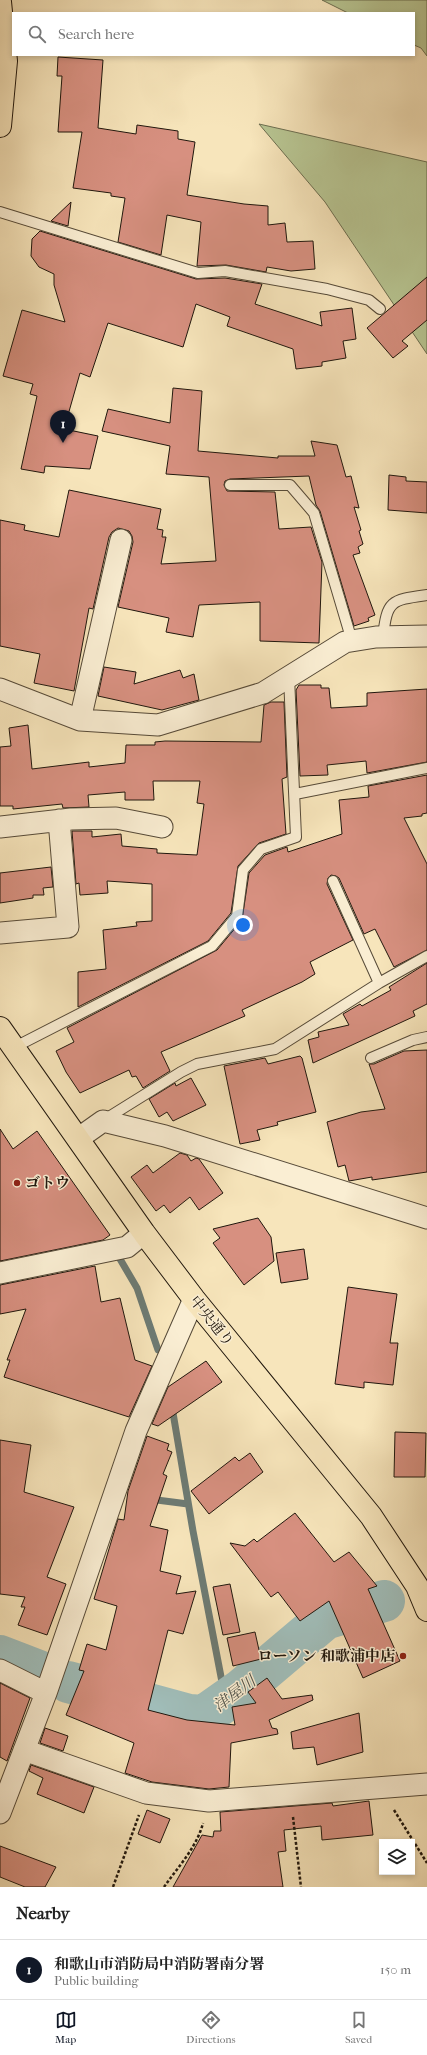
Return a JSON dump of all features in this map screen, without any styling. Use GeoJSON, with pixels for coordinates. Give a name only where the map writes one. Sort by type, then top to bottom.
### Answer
{"type":"FeatureCollection","features":[{"type":"Feature","properties":{"kind":"highway"},"geometry":{"type":"LineString","coordinates":[[0,2],[6,61],[0,126]]}},
{"type":"Feature","properties":{"kind":"highway","name":"中央通り"},"geometry":{"type":"LineString","coordinates":[[0,1028],[79,1138],[144,1234],[194,1299],[371,1516],[422,1583],[427,1610]]}},
{"type":"Feature","properties":{"kind":"street"},"geometry":{"type":"LineString","coordinates":[[80,720],[121,540]]}},
{"type":"Feature","properties":{"kind":"street"},"geometry":{"type":"LineString","coordinates":[[0,689],[80,720],[158,725],[263,693],[345,642],[383,637],[427,636]]}},
{"type":"Feature","properties":{"kind":"street"},"geometry":{"type":"LineString","coordinates":[[0,827],[59,820],[116,818],[162,827]]}},
{"type":"Feature","properties":{"kind":"street"},"geometry":{"type":"LineString","coordinates":[[0,933],[68,927],[59,820]]}},
{"type":"Feature","properties":{"kind":"street"},"geometry":{"type":"LineString","coordinates":[[79,1138],[103,1121],[166,1136],[427,1218]]}},
{"type":"Feature","properties":{"kind":"street"},"geometry":{"type":"LineString","coordinates":[[0,1273],[127,1247],[144,1234]]}},
{"type":"Feature","properties":{"kind":"street"},"geometry":{"type":"LineString","coordinates":[[0,1813],[46,1692],[136,1432],[194,1299]]}},
{"type":"Feature","properties":{"kind":"street"},"geometry":{"type":"LineString","coordinates":[[0,1670],[46,1692]]}},
{"type":"Feature","properties":{"kind":"street"},"geometry":{"type":"LineString","coordinates":[[24,1750],[146,1793],[209,1801],[427,1784]]}},
{"type":"Feature","properties":{"kind":"lane"},"geometry":{"type":"LineString","coordinates":[[0,212],[198,272],[225,271],[327,289],[369,300],[380,309]]}},
{"type":"Feature","properties":{"kind":"lane"},"geometry":{"type":"LineString","coordinates":[[230,484],[290,484],[314,513],[352,641]]}},
{"type":"Feature","properties":{"kind":"lane"},"geometry":{"type":"LineString","coordinates":[[383,637],[386,612],[392,604],[404,598],[427,595]]}},
{"type":"Feature","properties":{"kind":"lane"},"geometry":{"type":"LineString","coordinates":[[13,1048],[212,946],[237,916],[243,870],[261,849],[296,837],[289,677]]}},
{"type":"Feature","properties":{"kind":"lane"},"geometry":{"type":"LineString","coordinates":[[295,794],[427,768]]}},
{"type":"Feature","properties":{"kind":"lane"},"geometry":{"type":"LineString","coordinates":[[333,881],[379,983]]}},
{"type":"Feature","properties":{"kind":"lane"},"geometry":{"type":"LineString","coordinates":[[103,1121],[174,1076],[198,1064],[275,1049],[379,983],[427,956]]}},
{"type":"Feature","properties":{"kind":"lane"},"geometry":{"type":"LineString","coordinates":[[371,1058],[413,1040],[427,1037]]}},
{"type":"Feature","properties":{"kind":"path"},"geometry":{"type":"LineString","coordinates":[[381,1787],[427,1862]]}},
{"type":"Feature","properties":{"kind":"path"},"geometry":{"type":"LineString","coordinates":[[112,1887],[146,1793]]}},
{"type":"Feature","properties":{"kind":"path"},"geometry":{"type":"LineString","coordinates":[[290,1795],[301,1887]]}},
{"type":"Feature","properties":{"kind":"path"},"geometry":{"type":"LineString","coordinates":[[164,1887],[200,1834],[209,1801]]}},
{"type":"Feature","properties":{"kind":"green space"},"geometry":{"type":"Polygon","coordinates":[[[322,0],[427,0],[427,56],[421,48],[415,45],[415,12],[346,12],[322,0]]]}},
{"type":"Feature","properties":{"kind":"green space"},"geometry":{"type":"Polygon","coordinates":[[[259,124],[427,162],[427,354],[325,202],[259,124]]]}},
{"type":"Feature","properties":{"kind":"building"},"geometry":{"type":"Polygon","coordinates":[[[58,57],[103,60],[98,128],[136,134],[137,125],[178,131],[178,139],[195,142],[187,195],[244,204],[268,206],[268,225],[285,223],[287,242],[313,241],[315,269],[291,271],[267,267],[266,272],[226,265],[197,266],[201,222],[167,215],[161,255],[118,242],[125,198],[111,196],[111,193],[73,188],[82,132],[58,132],[62,76],[57,76],[58,57]]]}},
{"type":"Feature","properties":{"kind":"building"},"geometry":{"type":"Polygon","coordinates":[[[71,202],[68,226],[51,221],[71,202]]]}},
{"type":"Feature","properties":{"kind":"building"},"geometry":{"type":"Polygon","coordinates":[[[40,231],[196,279],[225,278],[262,284],[255,304],[322,326],[320,312],[352,308],[356,339],[343,341],[346,358],[322,362],[322,366],[296,369],[293,349],[227,326],[230,317],[196,304],[183,347],[108,323],[90,377],[80,373],[64,429],[98,436],[90,469],[45,466],[44,473],[21,469],[37,396],[30,394],[33,384],[3,376],[22,310],[65,322],[54,285],[54,274],[39,267],[31,256],[32,239],[40,231]]]}},
{"type":"Feature","properties":{"kind":"building"},"geometry":{"type":"Polygon","coordinates":[[[427,277],[427,320],[402,341],[408,346],[393,358],[367,328],[427,277]]]}},
{"type":"Feature","properties":{"kind":"building"},"geometry":{"type":"Polygon","coordinates":[[[173,388],[202,391],[198,451],[278,458],[278,456],[315,456],[311,441],[337,445],[346,477],[351,476],[359,508],[354,507],[361,530],[359,531],[363,544],[358,547],[360,553],[353,555],[375,615],[368,618],[369,621],[354,626],[320,511],[316,505],[309,476],[230,479],[225,481],[224,485],[227,491],[275,492],[279,529],[311,527],[322,562],[319,643],[260,641],[260,602],[199,605],[193,637],[166,632],[169,618],[118,607],[133,542],[129,531],[118,528],[112,532],[109,537],[93,609],[89,608],[74,691],[34,683],[40,654],[0,646],[0,520],[25,525],[24,530],[59,537],[69,490],[161,509],[157,529],[163,530],[162,537],[166,537],[161,564],[216,561],[209,477],[166,474],[170,446],[102,431],[108,409],[170,423],[173,388]]]}},
{"type":"Feature","properties":{"kind":"building"},"geometry":{"type":"Polygon","coordinates":[[[389,475],[406,477],[406,481],[427,482],[427,513],[388,510],[389,475]]]}},
{"type":"Feature","properties":{"kind":"building"},"geometry":{"type":"Polygon","coordinates":[[[104,667],[136,672],[134,684],[180,670],[183,678],[194,674],[199,700],[162,710],[98,696],[104,667]]]}},
{"type":"Feature","properties":{"kind":"building"},"geometry":{"type":"Polygon","coordinates":[[[299,685],[321,685],[321,688],[329,688],[331,708],[367,706],[367,693],[427,689],[427,762],[367,773],[366,761],[327,765],[328,775],[300,776],[296,690],[299,685]]]}},
{"type":"Feature","properties":{"kind":"building"},"geometry":{"type":"Polygon","coordinates":[[[271,702],[284,702],[287,777],[282,779],[286,834],[259,843],[238,866],[231,913],[208,941],[78,1007],[78,972],[106,969],[103,930],[137,926],[136,922],[152,921],[152,884],[107,881],[108,893],[80,895],[79,883],[76,884],[72,831],[92,831],[92,837],[121,834],[122,846],[157,849],[157,853],[197,855],[204,804],[197,803],[200,781],[153,781],[154,800],[125,800],[125,792],[88,795],[89,807],[63,808],[62,804],[13,809],[13,806],[0,806],[0,747],[11,746],[9,728],[28,725],[32,769],[89,762],[89,767],[125,763],[126,745],[155,745],[155,742],[165,741],[261,742],[264,705],[271,702]]]}},
{"type":"Feature","properties":{"kind":"building"},"geometry":{"type":"Polygon","coordinates":[[[427,775],[427,813],[422,814],[422,816],[404,818],[427,864],[427,950],[394,967],[375,929],[364,934],[339,878],[331,875],[328,878],[327,884],[353,940],[310,962],[315,974],[302,982],[242,1010],[245,1016],[161,1052],[170,1071],[143,1088],[136,1076],[132,1077],[129,1070],[80,1093],[66,1072],[56,1051],[74,1042],[67,1028],[217,950],[242,920],[249,873],[265,855],[287,847],[288,852],[342,834],[339,800],[369,797],[368,786],[427,775]]]}},
{"type":"Feature","properties":{"kind":"building"},"geometry":{"type":"Polygon","coordinates":[[[51,867],[53,887],[43,888],[44,895],[33,895],[33,898],[0,903],[0,873],[51,867]]]}},
{"type":"Feature","properties":{"kind":"building"},"geometry":{"type":"Polygon","coordinates":[[[427,963],[427,1004],[413,1011],[415,1016],[313,1063],[308,1040],[319,1037],[318,1032],[349,1025],[343,1014],[360,1004],[362,1006],[391,990],[389,987],[427,963]]]}},
{"type":"Feature","properties":{"kind":"building"},"geometry":{"type":"Polygon","coordinates":[[[427,1050],[427,1172],[372,1180],[372,1177],[349,1181],[345,1165],[338,1167],[327,1122],[361,1112],[385,1109],[369,1064],[374,1064],[404,1051],[427,1050]]]}},
{"type":"Feature","properties":{"kind":"building"},"geometry":{"type":"Polygon","coordinates":[[[300,1056],[302,1058],[316,1112],[277,1122],[278,1125],[257,1130],[260,1140],[240,1144],[224,1066],[265,1058],[268,1064],[300,1056]]]}},
{"type":"Feature","properties":{"kind":"building"},"geometry":{"type":"Polygon","coordinates":[[[191,1078],[206,1105],[173,1121],[167,1112],[159,1117],[149,1099],[175,1083],[176,1086],[191,1078]]]}},
{"type":"Feature","properties":{"kind":"building"},"geometry":{"type":"Polygon","coordinates":[[[0,1129],[13,1149],[37,1131],[110,1235],[103,1240],[0,1261],[0,1129]]]}},
{"type":"Feature","properties":{"kind":"building"},"geometry":{"type":"Polygon","coordinates":[[[180,1153],[187,1155],[191,1161],[196,1158],[199,1159],[223,1193],[199,1210],[190,1197],[170,1213],[164,1205],[156,1211],[131,1177],[147,1165],[153,1173],[180,1153]]]}},
{"type":"Feature","properties":{"kind":"building"},"geometry":{"type":"Polygon","coordinates":[[[258,1218],[271,1237],[274,1261],[244,1285],[213,1243],[220,1238],[213,1229],[258,1218]]]}},
{"type":"Feature","properties":{"kind":"building"},"geometry":{"type":"Polygon","coordinates":[[[304,1249],[308,1279],[281,1283],[276,1253],[304,1249]]]}},
{"type":"Feature","properties":{"kind":"building"},"geometry":{"type":"Polygon","coordinates":[[[95,1266],[101,1302],[120,1298],[135,1360],[152,1366],[129,1417],[4,1377],[10,1360],[7,1360],[26,1309],[0,1314],[0,1285],[95,1266]]]}},
{"type":"Feature","properties":{"kind":"building"},"geometry":{"type":"Polygon","coordinates":[[[348,1287],[397,1294],[390,1343],[398,1343],[393,1385],[364,1382],[364,1388],[335,1384],[348,1287]]]}},
{"type":"Feature","properties":{"kind":"building"},"geometry":{"type":"Polygon","coordinates":[[[206,1361],[222,1382],[158,1426],[152,1424],[168,1387],[206,1361]]]}},
{"type":"Feature","properties":{"kind":"building"},"geometry":{"type":"Polygon","coordinates":[[[395,1432],[426,1433],[425,1477],[394,1477],[395,1432]]]}},
{"type":"Feature","properties":{"kind":"building"},"geometry":{"type":"Polygon","coordinates":[[[147,1436],[169,1444],[167,1450],[172,1452],[163,1474],[167,1476],[150,1526],[168,1530],[160,1571],[181,1576],[176,1594],[196,1591],[183,1634],[168,1630],[148,1710],[187,1720],[235,1725],[232,1707],[256,1703],[248,1692],[267,1678],[282,1699],[312,1695],[313,1700],[269,1720],[272,1728],[277,1729],[278,1734],[231,1743],[229,1787],[209,1789],[152,1782],[125,1773],[134,1743],[66,1715],[84,1671],[79,1670],[87,1644],[106,1650],[117,1606],[94,1599],[118,1519],[124,1520],[128,1491],[147,1436]]]}},
{"type":"Feature","properties":{"kind":"building"},"geometry":{"type":"Polygon","coordinates":[[[0,1440],[31,1445],[24,1492],[74,1507],[47,1577],[66,1584],[47,1635],[18,1625],[25,1607],[21,1607],[25,1597],[0,1594],[0,1440]]]}},
{"type":"Feature","properties":{"kind":"building"},"geometry":{"type":"Polygon","coordinates":[[[250,1453],[263,1472],[209,1514],[191,1491],[235,1457],[239,1461],[250,1453]]]}},
{"type":"Feature","properties":{"kind":"building"},"geometry":{"type":"Polygon","coordinates":[[[295,1513],[334,1562],[349,1552],[377,1586],[368,1589],[400,1661],[363,1678],[329,1601],[300,1621],[278,1592],[271,1597],[230,1543],[245,1546],[254,1539],[257,1542],[295,1513]]]}},
{"type":"Feature","properties":{"kind":"building"},"geometry":{"type":"Polygon","coordinates":[[[230,1584],[240,1632],[223,1635],[213,1587],[230,1584]]]}},
{"type":"Feature","properties":{"kind":"building"},"geometry":{"type":"Polygon","coordinates":[[[255,1632],[261,1659],[233,1666],[227,1638],[255,1632]]]}},
{"type":"Feature","properties":{"kind":"building"},"geometry":{"type":"Polygon","coordinates":[[[0,1683],[30,1698],[7,1761],[0,1757],[0,1683]]]}},
{"type":"Feature","properties":{"kind":"building"},"geometry":{"type":"Polygon","coordinates":[[[359,1713],[363,1752],[317,1765],[314,1747],[293,1749],[291,1732],[359,1713]]]}},
{"type":"Feature","properties":{"kind":"building"},"geometry":{"type":"Polygon","coordinates":[[[45,1728],[68,1736],[63,1751],[40,1743],[45,1728]]]}},
{"type":"Feature","properties":{"kind":"building"},"geometry":{"type":"Polygon","coordinates":[[[31,1765],[94,1787],[84,1813],[37,1794],[43,1778],[29,1771],[31,1765]]]}},
{"type":"Feature","properties":{"kind":"building"},"geometry":{"type":"Polygon","coordinates":[[[369,1801],[373,1835],[322,1840],[321,1826],[284,1830],[286,1851],[278,1852],[283,1887],[173,1887],[202,1835],[213,1837],[214,1831],[221,1831],[220,1812],[332,1803],[333,1806],[369,1801]]]}},
{"type":"Feature","properties":{"kind":"building"},"geometry":{"type":"Polygon","coordinates":[[[147,1810],[170,1819],[160,1843],[138,1834],[147,1810]]]}},
{"type":"Feature","properties":{"kind":"building"},"geometry":{"type":"Polygon","coordinates":[[[0,1846],[56,1867],[45,1887],[25,1887],[0,1877],[0,1846]]]}},
{"type":"Feature","properties":{"kind":"waterway"},"geometry":{"type":"LineString","coordinates":[[120,1259],[137,1288],[158,1350]]}},
{"type":"Feature","properties":{"kind":"waterway"},"geometry":{"type":"LineString","coordinates":[[172,1407],[193,1531],[222,1682],[241,1690]]}},
{"type":"Feature","properties":{"kind":"waterway"},"geometry":{"type":"LineString","coordinates":[[149,1499],[188,1504]]}},
{"type":"Feature","properties":{"kind":"waterway","name":"津屋川"},"geometry":{"type":"LineString","coordinates":[[68,1682],[189,1715],[204,1716],[241,1690],[325,1619],[384,1601]]}},
{"type":"Feature","properties":{"kind":"waterway","name":"津屋川"},"geometry":{"type":"LineString","coordinates":[[0,1656],[39,1671]]}},
{"type":"Feature","properties":{"kind":"place","name":"和歌山市消防局中消防署南分署"},"geometry":{"type":"Point","coordinates":[63,443]}},
{"type":"Feature","properties":{"kind":"place","name":"ゴトウ"},"geometry":{"type":"Point","coordinates":[17,1183]}},
{"type":"Feature","properties":{"kind":"place","name":"ローソン 和歌浦中店"},"geometry":{"type":"Point","coordinates":[403,1656]}}]}
